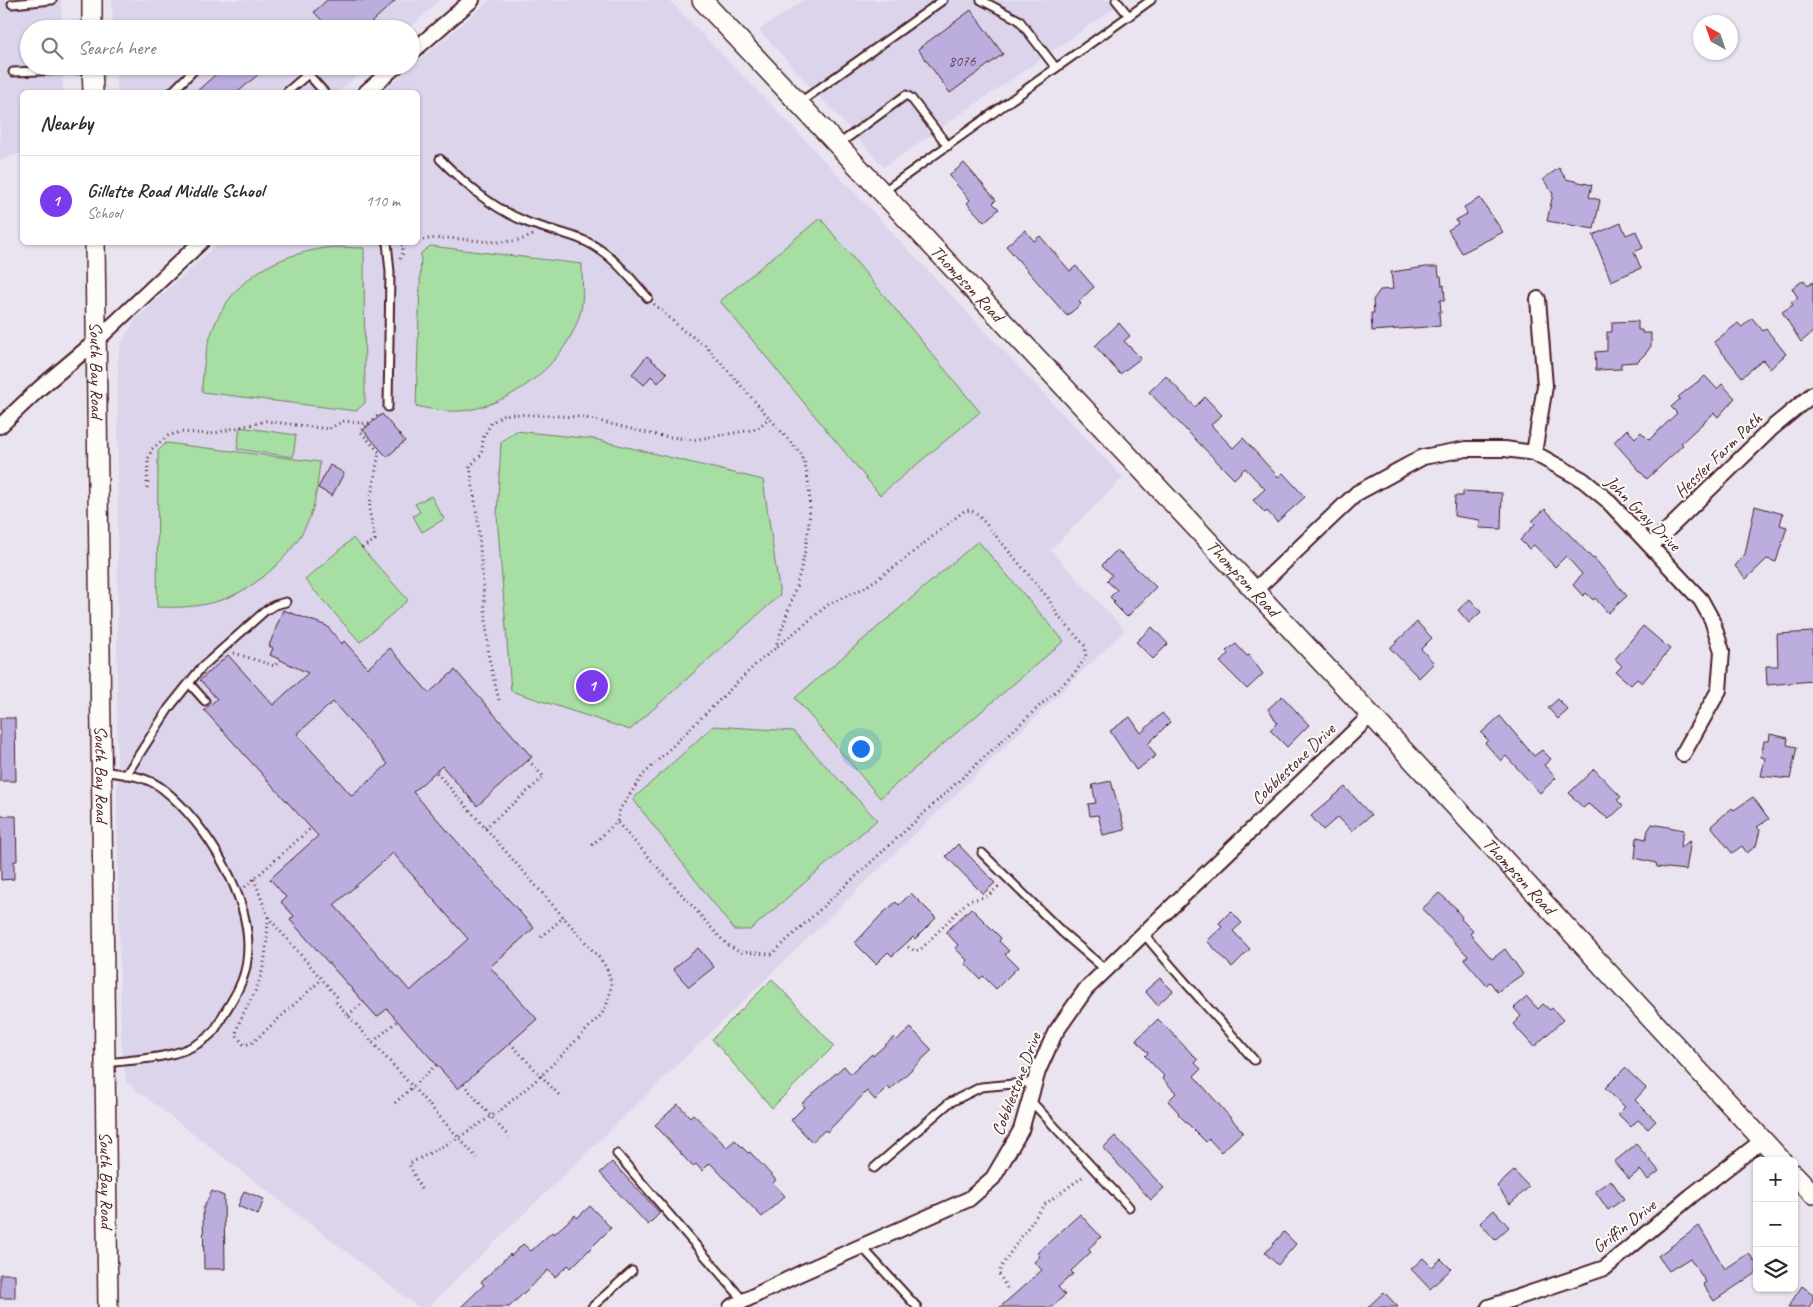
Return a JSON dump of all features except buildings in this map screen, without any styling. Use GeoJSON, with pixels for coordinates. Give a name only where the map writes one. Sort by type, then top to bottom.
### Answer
{"type":"FeatureCollection","features":[{"type":"Feature","properties":{"kind":"street"},"geometry":{"type":"LineString","coordinates":[[92,0],[92,20]]}},
{"type":"Feature","properties":{"kind":"street"},"geometry":{"type":"LineString","coordinates":[[420,45],[472,0]]}},
{"type":"Feature","properties":{"kind":"street","name":"Thompson Road"},"geometry":{"type":"LineString","coordinates":[[702,0],[1370,715],[1778,1157]]}},
{"type":"Feature","properties":{"kind":"street"},"geometry":{"type":"LineString","coordinates":[[92,75],[93,90]]}},
{"type":"Feature","properties":{"kind":"street"},"geometry":{"type":"LineString","coordinates":[[368,90],[386,75]]}},
{"type":"Feature","properties":{"kind":"street","name":"South Bay Road"},"geometry":{"type":"LineString","coordinates":[[95,245],[108,1307]]}},
{"type":"Feature","properties":{"kind":"street"},"geometry":{"type":"LineString","coordinates":[[0,426],[40,388],[96,341],[198,245]]}},
{"type":"Feature","properties":{"kind":"street"},"geometry":{"type":"LineString","coordinates":[[1534,453],[1545,386],[1538,300]]}},
{"type":"Feature","properties":{"kind":"street","name":"Hessler Farm Path"},"geometry":{"type":"LineString","coordinates":[[1651,546],[1772,428],[1813,394]]}},
{"type":"Feature","properties":{"kind":"street","name":"John Gray Drive"},"geometry":{"type":"LineString","coordinates":[[1254,591],[1357,493],[1423,457],[1466,449],[1505,449],[1534,453],[1583,480],[1606,499],[1701,600],[1712,620],[1722,651],[1719,690],[1709,711],[1683,754]]}},
{"type":"Feature","properties":{"kind":"street","name":"Cobblestone Drive"},"geometry":{"type":"LineString","coordinates":[[731,1307],[861,1246],[969,1199],[993,1178],[1012,1149],[1021,1130],[1035,1082],[1060,1026],[1080,996],[1370,715]]}},
{"type":"Feature","properties":{"kind":"street","name":"Griffin Drive"},"geometry":{"type":"LineString","coordinates":[[1489,1307],[1605,1268],[1763,1140]]}},
{"type":"Feature","properties":{"kind":"street"},"geometry":{"type":"LineString","coordinates":[[1798,1178],[1813,1194]]}},
{"type":"Feature","properties":{"kind":"lane"},"geometry":{"type":"LineString","coordinates":[[12,4],[52,0]]}},
{"type":"Feature","properties":{"kind":"lane"},"geometry":{"type":"LineString","coordinates":[[798,104],[943,0]]}},
{"type":"Feature","properties":{"kind":"lane"},"geometry":{"type":"LineString","coordinates":[[981,0],[1019,20],[1056,68]]}},
{"type":"Feature","properties":{"kind":"lane"},"geometry":{"type":"LineString","coordinates":[[1116,0],[1129,16]]}},
{"type":"Feature","properties":{"kind":"lane"},"geometry":{"type":"LineString","coordinates":[[882,193],[1151,0]]}},
{"type":"Feature","properties":{"kind":"lane"},"geometry":{"type":"LineString","coordinates":[[13,72],[20,72]]}},
{"type":"Feature","properties":{"kind":"lane"},"geometry":{"type":"LineString","coordinates":[[174,90],[189,75]]}},
{"type":"Feature","properties":{"kind":"lane"},"geometry":{"type":"LineString","coordinates":[[289,90],[307,75]]}},
{"type":"Feature","properties":{"kind":"lane"},"geometry":{"type":"LineString","coordinates":[[309,75],[322,90]]}},
{"type":"Feature","properties":{"kind":"lane"},"geometry":{"type":"LineString","coordinates":[[837,146],[906,95],[911,98],[948,146]]}},
{"type":"Feature","properties":{"kind":"lane"},"geometry":{"type":"LineString","coordinates":[[440,159],[483,199],[496,208],[542,227],[587,242],[598,248],[621,267],[648,298]]}},
{"type":"Feature","properties":{"kind":"lane"},"geometry":{"type":"LineString","coordinates":[[387,245],[390,272],[388,407]]}},
{"type":"Feature","properties":{"kind":"lane"},"geometry":{"type":"LineString","coordinates":[[126,775],[169,708],[201,668],[265,611],[275,605],[286,602]]}},
{"type":"Feature","properties":{"kind":"lane"},"geometry":{"type":"LineString","coordinates":[[189,682],[205,701]]}},
{"type":"Feature","properties":{"kind":"lane"},"geometry":{"type":"LineString","coordinates":[[101,771],[138,777],[162,788],[199,827],[231,879],[242,906],[248,937],[248,960],[242,982],[213,1032],[192,1045],[167,1055],[105,1063]]}},
{"type":"Feature","properties":{"kind":"lane"},"geometry":{"type":"LineString","coordinates":[[982,852],[1062,932],[1106,970]]}},
{"type":"Feature","properties":{"kind":"lane"},"geometry":{"type":"LineString","coordinates":[[1144,934],[1184,983],[1198,995],[1254,1060]]}},
{"type":"Feature","properties":{"kind":"lane"},"geometry":{"type":"LineString","coordinates":[[874,1168],[950,1103],[980,1087],[1035,1082]]}},
{"type":"Feature","properties":{"kind":"lane"},"geometry":{"type":"LineString","coordinates":[[1030,1100],[1129,1207]]}},
{"type":"Feature","properties":{"kind":"lane"},"geometry":{"type":"LineString","coordinates":[[617,1154],[744,1301]]}},
{"type":"Feature","properties":{"kind":"lane"},"geometry":{"type":"LineString","coordinates":[[861,1246],[917,1307]]}},
{"type":"Feature","properties":{"kind":"lane"},"geometry":{"type":"LineString","coordinates":[[592,1307],[632,1271]]}},
{"type":"Feature","properties":{"kind":"path"},"geometry":{"type":"LineString","coordinates":[[420,241],[451,237],[517,241],[534,235],[542,227]]}},
{"type":"Feature","properties":{"kind":"path"},"geometry":{"type":"LineString","coordinates":[[648,298],[684,331],[706,345],[802,455],[810,494],[810,510],[798,583],[776,647]]}},
{"type":"Feature","properties":{"kind":"path"},"geometry":{"type":"LineString","coordinates":[[362,548],[375,540],[369,509],[379,452],[360,431],[388,407]]}},
{"type":"Feature","properties":{"kind":"path"},"geometry":{"type":"LineString","coordinates":[[499,700],[489,659],[473,476],[470,466],[482,454],[483,438],[490,423],[503,415],[539,416],[557,414],[592,419],[665,437],[693,440],[757,428],[769,418]]}},
{"type":"Feature","properties":{"kind":"path"},"geometry":{"type":"LineString","coordinates":[[147,488],[148,459],[152,449],[168,436],[180,432],[210,434],[266,421],[328,429],[344,421],[369,424]]}},
{"type":"Feature","properties":{"kind":"path"},"geometry":{"type":"LineString","coordinates":[[592,845],[617,822],[620,809],[643,775],[745,674],[829,604],[864,588],[900,563],[959,514],[971,510],[980,517],[1043,591],[1059,617],[1087,650],[1086,656],[1074,674],[772,954],[739,952],[726,944],[617,822]]}},
{"type":"Feature","properties":{"kind":"path"},"geometry":{"type":"LineString","coordinates":[[222,649],[275,666],[280,659]]}},
{"type":"Feature","properties":{"kind":"path"},"geometry":{"type":"LineString","coordinates":[[485,828],[544,777],[528,760]]}},
{"type":"Feature","properties":{"kind":"path"},"geometry":{"type":"LineString","coordinates":[[421,1189],[410,1164],[492,1117],[541,1076],[601,1015],[608,1003],[611,990],[608,969],[436,772]]}},
{"type":"Feature","properties":{"kind":"path"},"geometry":{"type":"LineString","coordinates":[[237,894],[311,828]]}},
{"type":"Feature","properties":{"kind":"path"},"geometry":{"type":"LineString","coordinates":[[908,947],[915,951],[921,949],[968,901],[988,896],[1007,877]]}},
{"type":"Feature","properties":{"kind":"path"},"geometry":{"type":"LineString","coordinates":[[254,879],[268,917],[322,980],[348,1015],[477,1158]]}},
{"type":"Feature","properties":{"kind":"path"},"geometry":{"type":"LineString","coordinates":[[268,917],[264,962],[257,988],[238,1023],[236,1035],[239,1040],[244,1045],[252,1043],[322,980]]}},
{"type":"Feature","properties":{"kind":"path"},"geometry":{"type":"LineString","coordinates":[[541,937],[564,917]]}},
{"type":"Feature","properties":{"kind":"path"},"geometry":{"type":"LineString","coordinates":[[348,1015],[364,1002]]}},
{"type":"Feature","properties":{"kind":"path"},"geometry":{"type":"LineString","coordinates":[[373,1042],[397,1020]]}},
{"type":"Feature","properties":{"kind":"path"},"geometry":{"type":"LineString","coordinates":[[510,1042],[559,1096]]}},
{"type":"Feature","properties":{"kind":"path"},"geometry":{"type":"LineString","coordinates":[[395,1103],[436,1065]]}},
{"type":"Feature","properties":{"kind":"path"},"geometry":{"type":"LineString","coordinates":[[463,1084],[509,1136]]}},
{"type":"Feature","properties":{"kind":"path"},"geometry":{"type":"LineString","coordinates":[[1007,1288],[999,1274],[1001,1267],[1044,1205],[1073,1186],[1093,1168]]}},
{"type":"Feature","properties":{"kind":"shaded area"},"geometry":{"type":"Polygon","coordinates":[[[0,0],[61,0],[62,20],[20,20],[20,75],[62,75],[63,90],[20,90],[20,154],[0,160],[0,0]]]}},
{"type":"Feature","properties":{"kind":"shaded area"},"geometry":{"type":"Polygon","coordinates":[[[112,0],[440,0],[418,20],[113,20],[112,0]]]}},
{"type":"Feature","properties":{"kind":"shaded area"},"geometry":{"type":"Polygon","coordinates":[[[490,0],[669,0],[805,140],[1123,478],[1050,550],[1125,630],[428,1307],[418,1307],[126,1082],[121,1036],[117,806],[118,357],[121,344],[135,320],[216,245],[420,245],[420,90],[384,90],[402,75],[420,75],[420,60],[490,0]]]}},
{"type":"Feature","properties":{"kind":"shaded area"},"geometry":{"type":"Polygon","coordinates":[[[804,0],[1126,0],[884,167],[759,30],[804,0]]]}},
{"type":"Feature","properties":{"kind":"shaded area"},"geometry":{"type":"Polygon","coordinates":[[[116,75],[358,75],[341,90],[117,90],[116,75]]]}},
{"type":"Feature","properties":{"kind":"green space"},"geometry":{"type":"Polygon","coordinates":[[[820,218],[980,412],[880,495],[720,301],[820,218]]]}},
{"type":"Feature","properties":{"kind":"green space"},"geometry":{"type":"Polygon","coordinates":[[[430,246],[582,264],[582,305],[575,328],[553,361],[522,388],[505,398],[462,411],[442,411],[416,406],[421,253],[430,246]]]}},
{"type":"Feature","properties":{"kind":"green space"},"geometry":{"type":"Polygon","coordinates":[[[333,247],[364,248],[365,403],[356,411],[202,392],[204,361],[211,334],[221,311],[236,291],[254,275],[277,262],[303,253],[333,247]]]}},
{"type":"Feature","properties":{"kind":"green space"},"geometry":{"type":"Polygon","coordinates":[[[240,427],[296,435],[293,457],[237,449],[240,427]]]}},
{"type":"Feature","properties":{"kind":"green space"},"geometry":{"type":"Polygon","coordinates":[[[516,431],[594,439],[763,480],[780,595],[630,730],[511,691],[497,516],[501,442],[516,431]]]}},
{"type":"Feature","properties":{"kind":"green space"},"geometry":{"type":"Polygon","coordinates":[[[166,443],[320,462],[312,511],[298,540],[287,554],[262,578],[233,596],[195,606],[157,607],[158,451],[166,443]]]}},
{"type":"Feature","properties":{"kind":"green space"},"geometry":{"type":"Polygon","coordinates":[[[431,496],[444,519],[422,532],[413,516],[420,512],[415,504],[431,496]]]}},
{"type":"Feature","properties":{"kind":"green space"},"geometry":{"type":"Polygon","coordinates":[[[353,538],[408,600],[360,642],[305,580],[353,538]]]}},
{"type":"Feature","properties":{"kind":"green space"},"geometry":{"type":"Polygon","coordinates":[[[978,541],[1064,641],[880,798],[795,698],[978,541]]]}},
{"type":"Feature","properties":{"kind":"green space"},"geometry":{"type":"Polygon","coordinates":[[[713,726],[793,731],[877,820],[750,930],[734,930],[633,799],[713,726]]]}},
{"type":"Feature","properties":{"kind":"green space"},"geometry":{"type":"Polygon","coordinates":[[[772,979],[834,1046],[772,1108],[712,1039],[772,979]]]}},
{"type":"Feature","properties":{"kind":"place","name":"Gillette Road Middle School"},"geometry":{"type":"Point","coordinates":[592,686]}}]}
